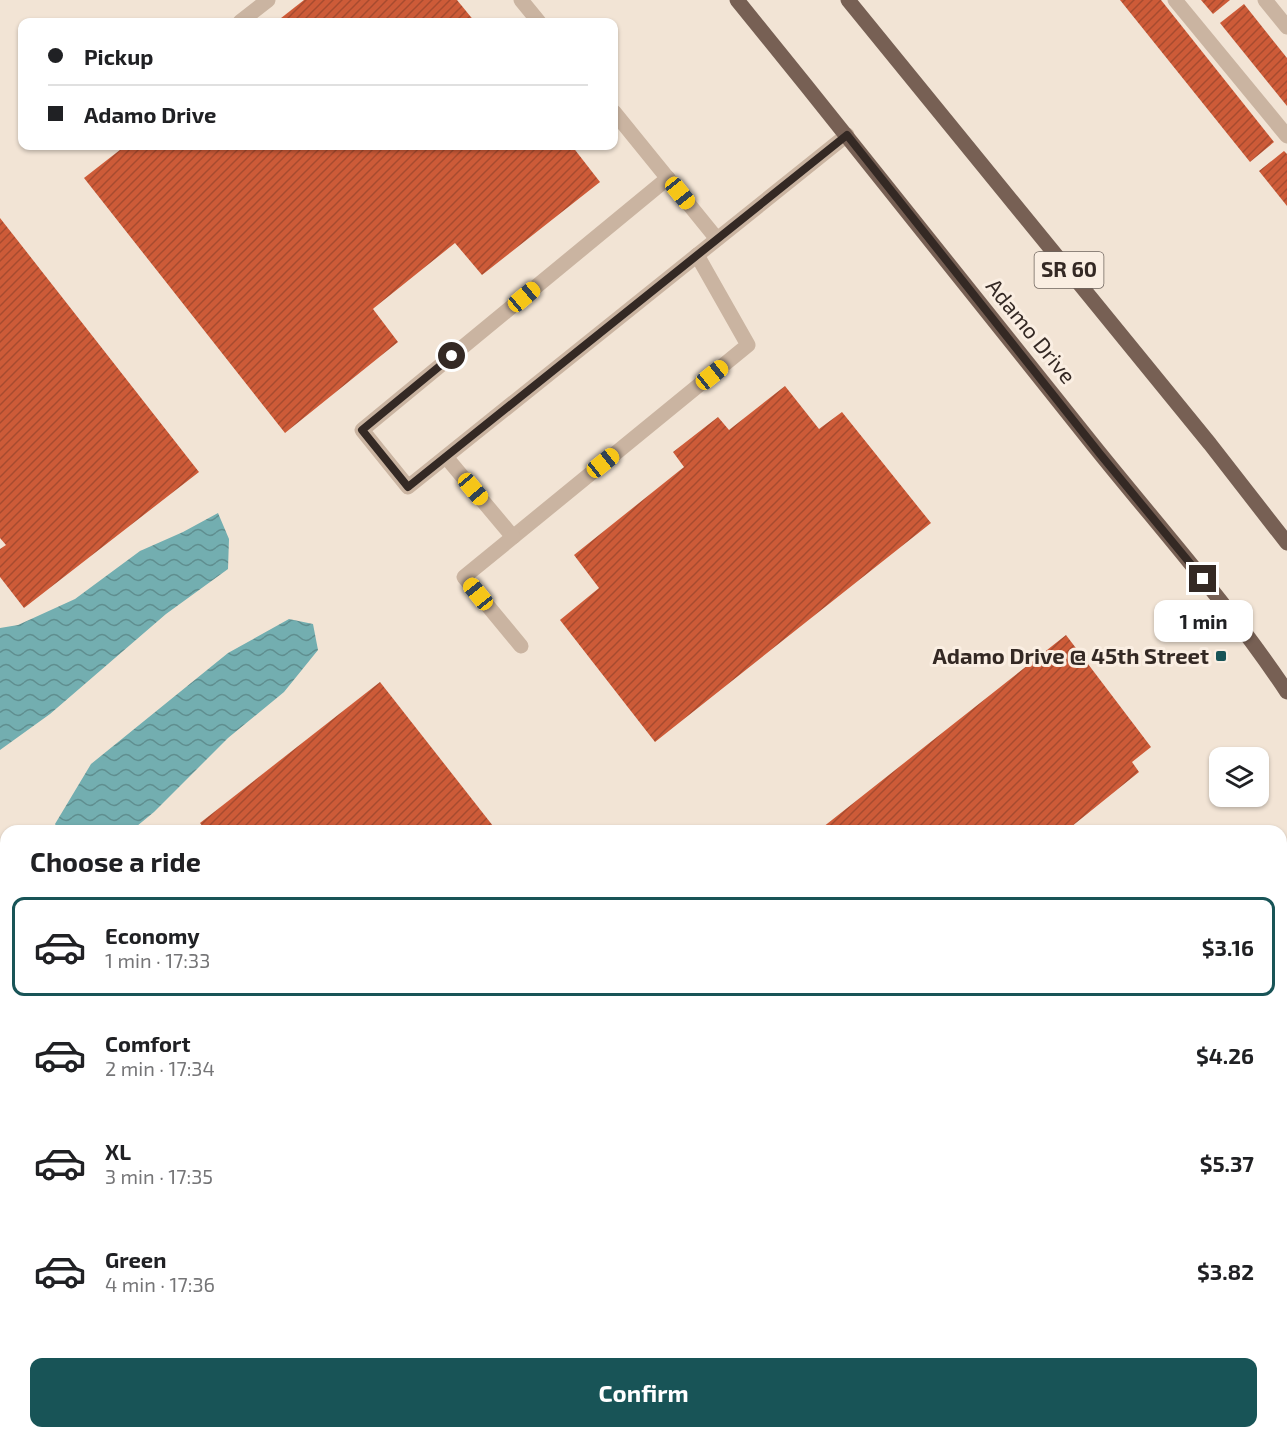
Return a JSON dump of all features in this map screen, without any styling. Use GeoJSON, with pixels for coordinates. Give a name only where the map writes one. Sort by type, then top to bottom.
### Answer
{"type":"FeatureCollection","features":[{"type":"Feature","properties":{"kind":"main road","name":"Adamo Drive"},"geometry":{"type":"LineString","coordinates":[[737,0],[1190,563],[1287,692]]}},
{"type":"Feature","properties":{"kind":"main road","name":"SR 60"},"geometry":{"type":"LineString","coordinates":[[848,0],[1203,435],[1287,543]]}},
{"type":"Feature","properties":{"kind":"street"},"geometry":{"type":"LineString","coordinates":[[245,18],[268,0]]}},
{"type":"Feature","properties":{"kind":"street"},"geometry":{"type":"LineString","coordinates":[[521,0],[536,18]]}},
{"type":"Feature","properties":{"kind":"street"},"geometry":{"type":"LineString","coordinates":[[1175,0],[1287,136]]}},
{"type":"Feature","properties":{"kind":"street"},"geometry":{"type":"LineString","coordinates":[[1265,0],[1287,27]]}},
{"type":"Feature","properties":{"kind":"street"},"geometry":{"type":"LineString","coordinates":[[618,117],[717,239]]}},
{"type":"Feature","properties":{"kind":"street"},"geometry":{"type":"LineString","coordinates":[[668,178],[362,430],[408,487],[847,135]]}},
{"type":"Feature","properties":{"kind":"street"},"geometry":{"type":"LineString","coordinates":[[520,646],[464,577],[748,345],[697,255]]}},
{"type":"Feature","properties":{"kind":"street"},"geometry":{"type":"LineString","coordinates":[[446,457],[513,537]]}},
{"type":"Feature","properties":{"kind":"water"},"geometry":{"type":"Polygon","coordinates":[[[218,513],[229,539],[228,569],[166,614],[50,714],[0,750],[0,628],[18,625],[75,599],[140,551],[218,513]]]}},
{"type":"Feature","properties":{"kind":"water"},"geometry":{"type":"Polygon","coordinates":[[[289,619],[313,624],[318,650],[284,692],[228,738],[138,825],[56,825],[91,764],[228,653],[289,619]]]}},
{"type":"Feature","properties":{"kind":"building"},"geometry":{"type":"Polygon","coordinates":[[[304,0],[457,0],[472,18],[281,18],[304,0]]]}},
{"type":"Feature","properties":{"kind":"building"},"geometry":{"type":"Polygon","coordinates":[[[1120,0],[1161,0],[1274,142],[1250,162],[1120,0]]]}},
{"type":"Feature","properties":{"kind":"building"},"geometry":{"type":"Polygon","coordinates":[[[1201,0],[1230,0],[1213,14],[1201,0]]]}},
{"type":"Feature","properties":{"kind":"building"},"geometry":{"type":"Polygon","coordinates":[[[1244,4],[1287,58],[1287,106],[1220,23],[1244,4]]]}},
{"type":"Feature","properties":{"kind":"building"},"geometry":{"type":"Polygon","coordinates":[[[120,150],[575,150],[600,182],[482,275],[455,243],[373,309],[398,342],[285,433],[84,178],[120,150]]]}},
{"type":"Feature","properties":{"kind":"building"},"geometry":{"type":"Polygon","coordinates":[[[1284,151],[1287,154],[1287,206],[1259,171],[1284,151]]]}},
{"type":"Feature","properties":{"kind":"building"},"geometry":{"type":"Polygon","coordinates":[[[0,218],[199,472],[24,608],[0,577],[0,549],[6,545],[0,538],[0,218]]]}},
{"type":"Feature","properties":{"kind":"building"},"geometry":{"type":"Polygon","coordinates":[[[785,386],[819,429],[842,412],[931,523],[655,742],[560,620],[599,588],[574,555],[684,467],[673,452],[718,417],[729,430],[785,386]]]}},
{"type":"Feature","properties":{"kind":"building"},"geometry":{"type":"Polygon","coordinates":[[[1066,635],[1151,747],[1132,762],[1139,772],[1073,825],[826,825],[1066,635]]]}},
{"type":"Feature","properties":{"kind":"building"},"geometry":{"type":"Polygon","coordinates":[[[380,682],[492,825],[202,825],[200,823],[380,682]]]}},
{"type":"Feature","properties":{"kind":"place","name":"Adamo Drive @ 45th Street"},"geometry":{"type":"Point","coordinates":[1221,656]}},
{"type":"Feature","properties":{"kind":"route"},"geometry":{"type":"LineString","coordinates":[[452,356],[362,430],[408,487],[847,135],[1100,454],[1203,579]]}}]}
